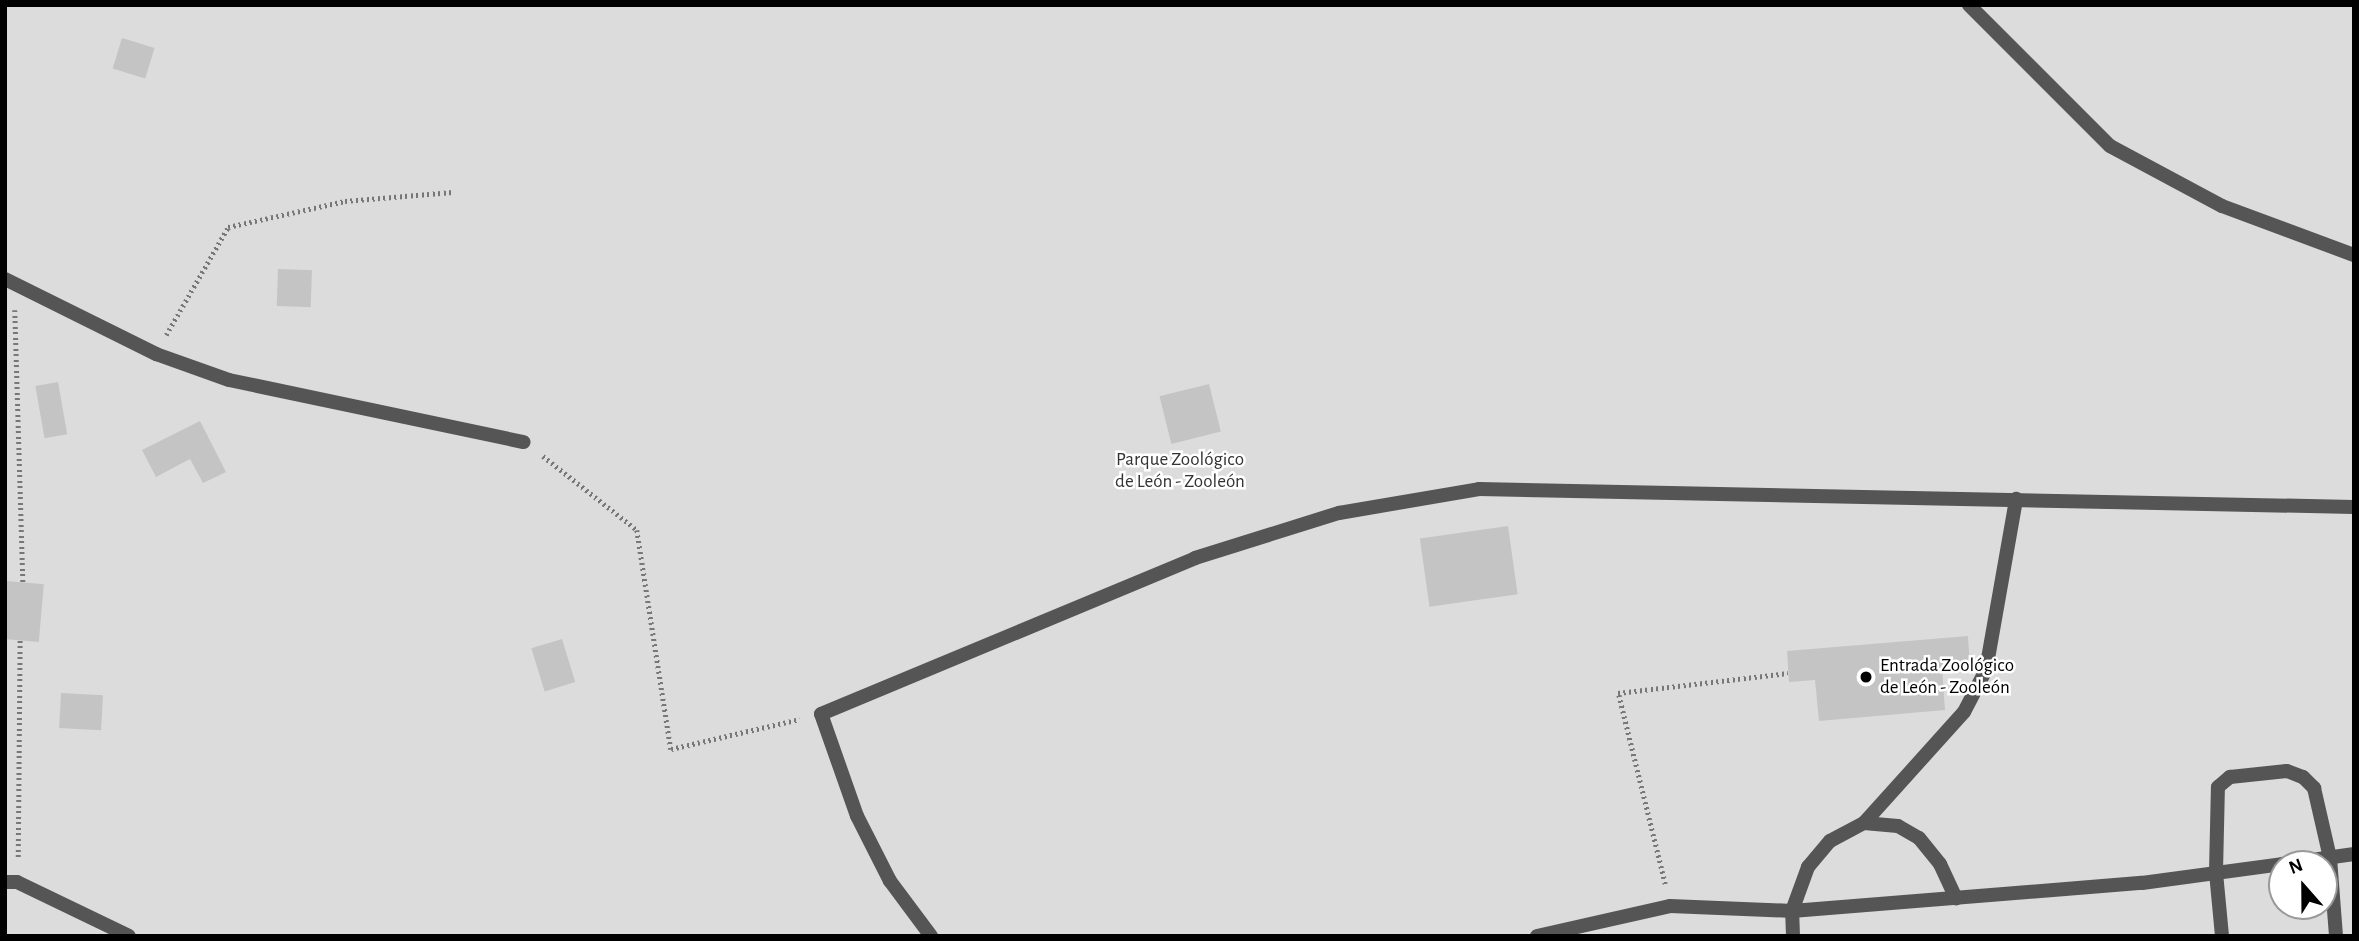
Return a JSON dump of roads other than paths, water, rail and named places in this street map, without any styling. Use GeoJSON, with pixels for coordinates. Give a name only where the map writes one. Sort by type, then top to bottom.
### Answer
{"type":"FeatureCollection","features":[{"type":"Feature","properties":{"kind":"lane"},"geometry":{"type":"LineString","coordinates":[[1969,5],[2110,146],[2222,206],[2354,255]]}},
{"type":"Feature","properties":{"kind":"lane"},"geometry":{"type":"LineString","coordinates":[[10,280],[156,354],[229,380],[524,442]]}},
{"type":"Feature","properties":{"kind":"lane"},"geometry":{"type":"LineString","coordinates":[[931,936],[879,859],[858,816],[821,714],[1195,558],[1339,513],[1479,489],[2354,507]]}},
{"type":"Feature","properties":{"kind":"lane"},"geometry":{"type":"LineString","coordinates":[[1793,936],[1792,911],[1808,867],[1830,841],[1864,823],[1964,712],[1986,670],[2017,499]]}},
{"type":"Feature","properties":{"kind":"lane"},"geometry":{"type":"LineString","coordinates":[[2222,936],[2216,872],[2214,800],[2218,788],[2231,777],[2287,771],[2303,776],[2314,788],[2328,850]]}},
{"type":"Feature","properties":{"kind":"lane"},"geometry":{"type":"LineString","coordinates":[[1864,823],[1898,826],[1919,838],[1940,864],[1956,898]]}},
{"type":"Feature","properties":{"kind":"lane"},"geometry":{"type":"LineString","coordinates":[[1537,936],[1670,906],[1792,911],[1956,898],[2268,866]]}},
{"type":"Feature","properties":{"kind":"lane"},"geometry":{"type":"LineString","coordinates":[[11,882],[129,936]]}},
{"type":"Feature","properties":{"kind":"place","name":"Entrada Zoológico de León - Zooleón"},"geometry":{"type":"Point","coordinates":[1866,677]}},
{"type":"Feature","properties":{"kind":"park label","name":"Parque Zoológico de León - Zooleón"},"geometry":{"type":"Point","coordinates":[1180,471]}}]}
